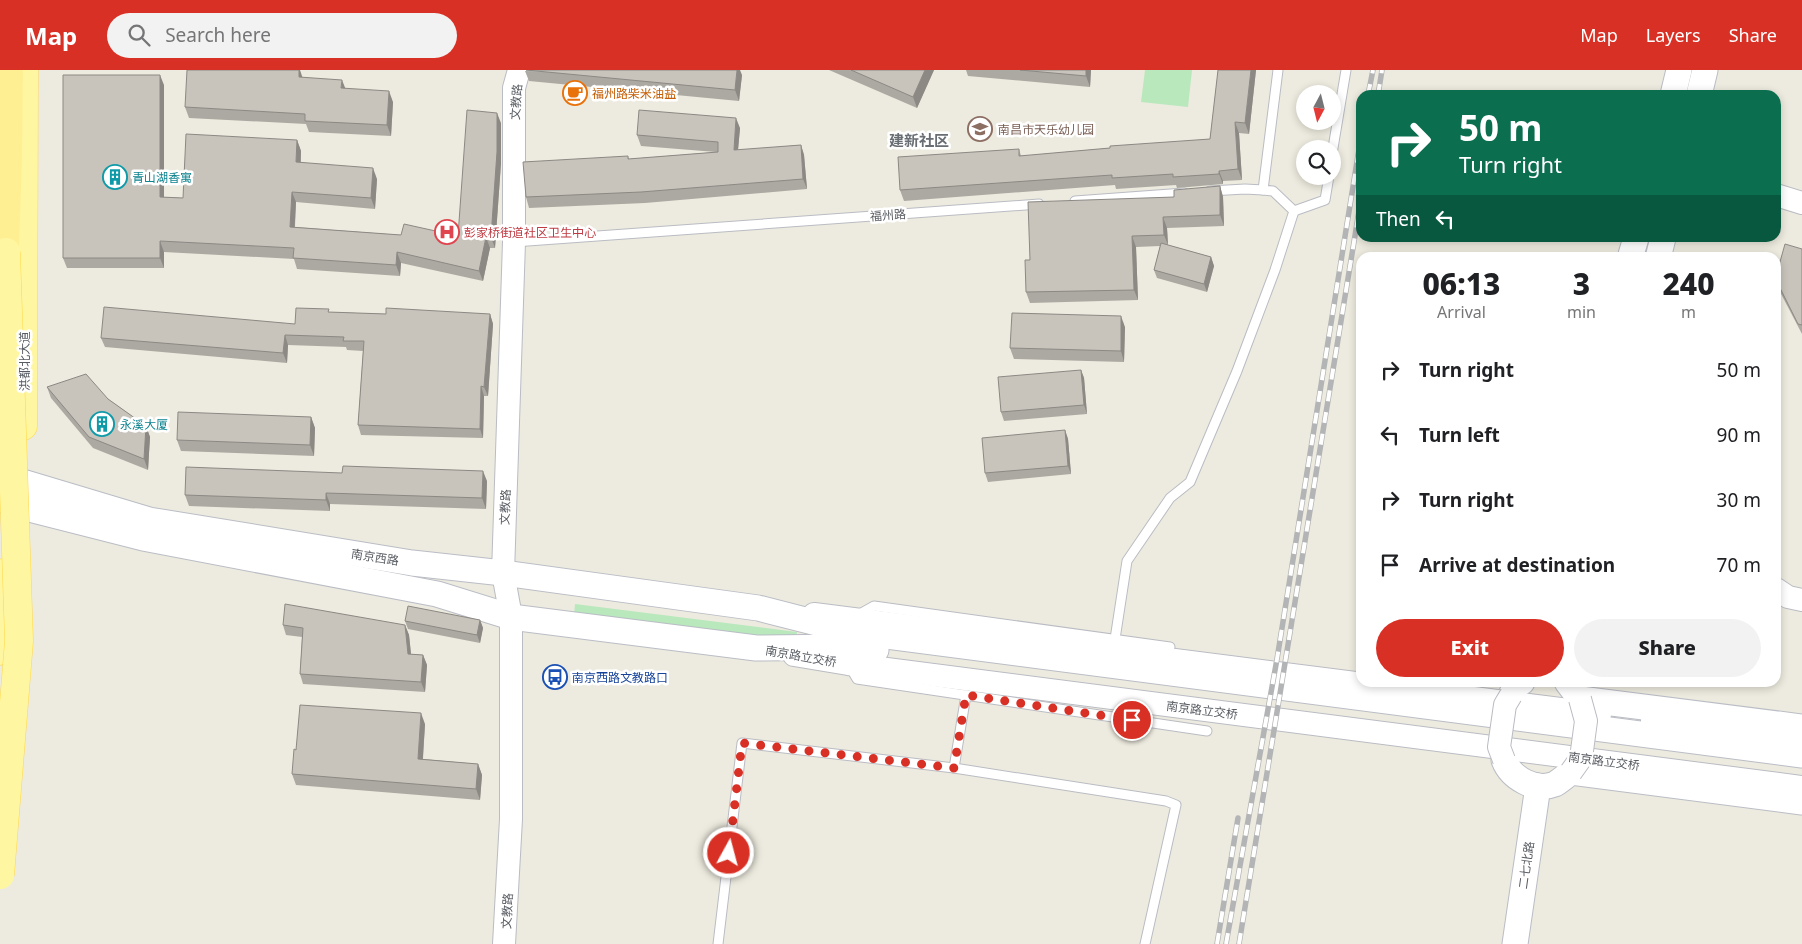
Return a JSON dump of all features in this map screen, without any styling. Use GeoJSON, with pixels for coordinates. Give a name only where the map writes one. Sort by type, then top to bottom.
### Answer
{"type":"FeatureCollection","features":[{"type":"Feature","properties":{"kind":"highway"},"geometry":{"type":"LineString","coordinates":[[0,345],[6,252],[8,70]]}},
{"type":"Feature","properties":{"kind":"main road","name":"洪都北大道"},"geometry":{"type":"LineString","coordinates":[[0,651],[7,575],[9,488],[24,414],[24,70]]}},
{"type":"Feature","properties":{"kind":"main road"},"geometry":{"type":"LineString","coordinates":[[1674,90],[1679,70]]}},
{"type":"Feature","properties":{"kind":"main road"},"geometry":{"type":"LineString","coordinates":[[1700,90],[1705,70]]}},
{"type":"Feature","properties":{"kind":"main road"},"geometry":{"type":"LineString","coordinates":[[0,875],[19,641],[6,252]]}},
{"type":"Feature","properties":{"kind":"main road","name":"南京西路"},"geometry":{"type":"LineString","coordinates":[[9,488],[149,520],[412,563],[504,573],[758,608]]}},
{"type":"Feature","properties":{"kind":"main road","name":"南京西路"},"geometry":{"type":"LineString","coordinates":[[9,488],[143,538],[437,594],[511,617],[756,648]]}},
{"type":"Feature","properties":{"kind":"main road"},"geometry":{"type":"LineString","coordinates":[[758,608],[848,631],[1802,755]]}},
{"type":"Feature","properties":{"kind":"main road","name":"南京路立交桥"},"geometry":{"type":"LineString","coordinates":[[756,648],[850,647],[1802,770]]}},
{"type":"Feature","properties":{"kind":"main road"},"geometry":{"type":"LineString","coordinates":[[1573,691],[1802,727]]}},
{"type":"Feature","properties":{"kind":"main road"},"geometry":{"type":"LineString","coordinates":[[1504,760],[1507,768],[1518,779],[1538,786],[1554,784],[1571,772],[1802,802]]}},
{"type":"Feature","properties":{"kind":"main road","name":"二七北路"},"geometry":{"type":"LineString","coordinates":[[1514,944],[1538,786]]}},
{"type":"Feature","properties":{"kind":"street","name":"文教路"},"geometry":{"type":"LineString","coordinates":[[504,944],[511,820],[511,617],[504,573],[514,242],[514,88],[519,70]]}},
{"type":"Feature","properties":{"kind":"street"},"geometry":{"type":"LineString","coordinates":[[1781,197],[1802,203]]}},
{"type":"Feature","properties":{"kind":"street"},"geometry":{"type":"LineString","coordinates":[[1781,592],[1802,600]]}},
{"type":"Feature","properties":{"kind":"street"},"geometry":{"type":"LineString","coordinates":[[758,608],[854,618],[1356,683]]}},
{"type":"Feature","properties":{"kind":"street","name":"南京路立交桥"},"geometry":{"type":"LineString","coordinates":[[756,648],[848,664],[1802,786]]}},
{"type":"Feature","properties":{"kind":"street"},"geometry":{"type":"LineString","coordinates":[[1390,687],[1802,740]]}},
{"type":"Feature","properties":{"kind":"street"},"geometry":{"type":"LineString","coordinates":[[1504,760],[1499,747],[1505,705],[1516,689]]}},
{"type":"Feature","properties":{"kind":"street"},"geometry":{"type":"LineString","coordinates":[[1571,772],[1581,758],[1586,721],[1573,691]]}},
{"type":"Feature","properties":{"kind":"lane"},"geometry":{"type":"LineString","coordinates":[[1263,190],[1278,70]]}},
{"type":"Feature","properties":{"kind":"lane"},"geometry":{"type":"LineString","coordinates":[[1334,140],[1346,70]]}},
{"type":"Feature","properties":{"kind":"lane"},"geometry":{"type":"LineString","coordinates":[[1294,211],[1325,200],[1328,185]]}},
{"type":"Feature","properties":{"kind":"lane"},"geometry":{"type":"LineString","coordinates":[[1205,192],[1245,189],[1273,191],[1294,211]]}},
{"type":"Feature","properties":{"kind":"lane"},"geometry":{"type":"LineString","coordinates":[[1067,202],[1196,192]]}},
{"type":"Feature","properties":{"kind":"lane","name":"福州路"},"geometry":{"type":"LineString","coordinates":[[514,242],[1047,203]]}},
{"type":"Feature","properties":{"kind":"lane"},"geometry":{"type":"LineString","coordinates":[[1115,639],[1127,560],[1170,498],[1190,482],[1238,371],[1275,270],[1294,211]]}},
{"type":"Feature","properties":{"kind":"lane"},"geometry":{"type":"LineString","coordinates":[[854,618],[874,606],[1170,646]]}},
{"type":"Feature","properties":{"kind":"lane"},"geometry":{"type":"LineString","coordinates":[[848,664],[857,679],[1206,731]]}},
{"type":"Feature","properties":{"kind":"lane"},"geometry":{"type":"LineString","coordinates":[[954,768],[966,695]]}},
{"type":"Feature","properties":{"kind":"lane"},"geometry":{"type":"LineString","coordinates":[[718,944],[742,743],[954,768],[1166,801],[1176,805],[1145,944]]}},
{"type":"Feature","properties":{"kind":"green space"},"geometry":{"type":"Polygon","coordinates":[[[1145,70],[1192,70],[1188,107],[1141,102],[1145,70]]]}},
{"type":"Feature","properties":{"kind":"green space"},"geometry":{"type":"Polygon","coordinates":[[[575,604],[797,632],[796,640],[574,615],[575,604]]]}},
{"type":"Feature","properties":{"kind":"building"},"geometry":{"type":"Polygon","coordinates":[[[187,70],[299,70],[299,77],[342,80],[341,88],[389,91],[387,125],[305,121],[305,114],[185,107],[187,70]]]}},
{"type":"Feature","properties":{"kind":"building"},"geometry":{"type":"Polygon","coordinates":[[[526,70],[737,70],[735,90],[526,70]]]}},
{"type":"Feature","properties":{"kind":"building"},"geometry":{"type":"Polygon","coordinates":[[[851,70],[925,70],[913,97],[851,70]]]}},
{"type":"Feature","properties":{"kind":"building"},"geometry":{"type":"Polygon","coordinates":[[[1020,70],[1086,70],[1086,76],[1020,70]]]}},
{"type":"Feature","properties":{"kind":"building"},"geometry":{"type":"Polygon","coordinates":[[[1218,70],[1251,70],[1245,123],[1235,122],[1238,169],[1219,171],[1219,174],[1173,177],[1173,174],[1112,178],[1112,175],[900,190],[898,157],[1019,149],[1019,156],[1110,148],[1110,146],[1210,139],[1218,70]]]}},
{"type":"Feature","properties":{"kind":"building"},"geometry":{"type":"Polygon","coordinates":[[[63,75],[160,75],[160,197],[183,198],[186,134],[297,140],[296,162],[373,168],[371,198],[292,192],[290,227],[401,235],[404,224],[458,236],[467,110],[497,113],[497,152],[491,237],[486,237],[479,271],[397,252],[396,265],[293,258],[294,248],[160,241],[160,258],[63,258],[63,75]]]}},
{"type":"Feature","properties":{"kind":"building"},"geometry":{"type":"Polygon","coordinates":[[[639,110],[736,118],[734,150],[801,145],[803,179],[641,192],[526,197],[523,162],[628,156],[628,159],[718,152],[718,142],[637,135],[639,110]]]}},
{"type":"Feature","properties":{"kind":"building"},"geometry":{"type":"Polygon","coordinates":[[[1220,186],[1220,215],[1163,217],[1164,235],[1132,236],[1134,290],[1026,292],[1025,260],[1030,260],[1028,202],[1174,197],[1174,190],[1220,186]]]}},
{"type":"Feature","properties":{"kind":"building"},"geometry":{"type":"Polygon","coordinates":[[[1161,243],[1211,257],[1204,284],[1154,270],[1161,243]]]}},
{"type":"Feature","properties":{"kind":"building"},"geometry":{"type":"Polygon","coordinates":[[[1785,244],[1802,249],[1802,325],[1798,324],[1781,290],[1781,258],[1785,244]]]}},
{"type":"Feature","properties":{"kind":"building"},"geometry":{"type":"Polygon","coordinates":[[[104,307],[295,324],[296,308],[329,309],[328,312],[386,314],[386,308],[490,314],[484,387],[481,386],[480,429],[358,425],[364,341],[343,341],[344,337],[285,335],[283,353],[101,338],[104,307]]]}},
{"type":"Feature","properties":{"kind":"building"},"geometry":{"type":"Polygon","coordinates":[[[1012,313],[1121,316],[1121,351],[1010,348],[1012,313]]]}},
{"type":"Feature","properties":{"kind":"building"},"geometry":{"type":"Polygon","coordinates":[[[1081,370],[1084,405],[1001,412],[998,377],[1081,370]]]}},
{"type":"Feature","properties":{"kind":"building","name":"永溪大厦"},"geometry":{"type":"Polygon","coordinates":[[[86,374],[108,399],[146,426],[144,459],[89,437],[47,387],[86,374]]]}},
{"type":"Feature","properties":{"kind":"building"},"geometry":{"type":"Polygon","coordinates":[[[178,412],[311,417],[310,445],[177,440],[178,412]]]}},
{"type":"Feature","properties":{"kind":"building"},"geometry":{"type":"Polygon","coordinates":[[[1065,430],[1068,466],[985,473],[982,438],[1065,430]]]}},
{"type":"Feature","properties":{"kind":"building"},"geometry":{"type":"Polygon","coordinates":[[[343,466],[483,471],[482,498],[326,493],[326,500],[185,495],[186,467],[342,473],[343,466]]]}},
{"type":"Feature","properties":{"kind":"building"},"geometry":{"type":"Polygon","coordinates":[[[285,604],[405,625],[408,654],[423,655],[421,682],[300,674],[303,628],[283,625],[285,604]]]}},
{"type":"Feature","properties":{"kind":"building"},"geometry":{"type":"Polygon","coordinates":[[[408,606],[480,620],[477,635],[405,621],[408,606]]]}},
{"type":"Feature","properties":{"kind":"building"},"geometry":{"type":"Polygon","coordinates":[[[300,705],[421,713],[418,759],[478,764],[476,789],[292,774],[300,705]]]}},
{"type":"Feature","properties":{"kind":"railway"},"geometry":{"type":"LineString","coordinates":[[1369,90],[1373,70]]}},
{"type":"Feature","properties":{"kind":"railway"},"geometry":{"type":"LineString","coordinates":[[1379,90],[1382,70]]}},
{"type":"Feature","properties":{"kind":"railway"},"geometry":{"type":"LineString","coordinates":[[1226,944],[1277,659],[1356,168]]}},
{"type":"Feature","properties":{"kind":"railway"},"geometry":{"type":"LineString","coordinates":[[1239,944],[1356,230]]}},
{"type":"Feature","properties":{"kind":"railway"},"geometry":{"type":"LineString","coordinates":[[1217,944],[1238,818]]}},
{"type":"Feature","properties":{"kind":"place","name":"福州路柴米油盐"},"geometry":{"type":"Point","coordinates":[575,93]}},
{"type":"Feature","properties":{"kind":"place","name":"南昌市天乐幼儿园"},"geometry":{"type":"Point","coordinates":[980,129]}},
{"type":"Feature","properties":{"kind":"place","name":"青山湖香寓"},"geometry":{"type":"Point","coordinates":[115,177]}},
{"type":"Feature","properties":{"kind":"place","name":"彭家桥街道社区卫生中心"},"geometry":{"type":"Point","coordinates":[447,232]}},
{"type":"Feature","properties":{"kind":"place","name":"永溪大厦"},"geometry":{"type":"Point","coordinates":[102,424]}},
{"type":"Feature","properties":{"kind":"place","name":"南京西路文教路口"},"geometry":{"type":"Point","coordinates":[555,677]}},
{"type":"Feature","properties":{"kind":"district","name":"建新社区"},"geometry":{"type":"Point","coordinates":[919,140]}},
{"type":"Feature","properties":{"kind":"route"},"geometry":{"type":"LineString","coordinates":[[729,853],[742,743],[954,768],[966,695],[1132,720]]}}]}
